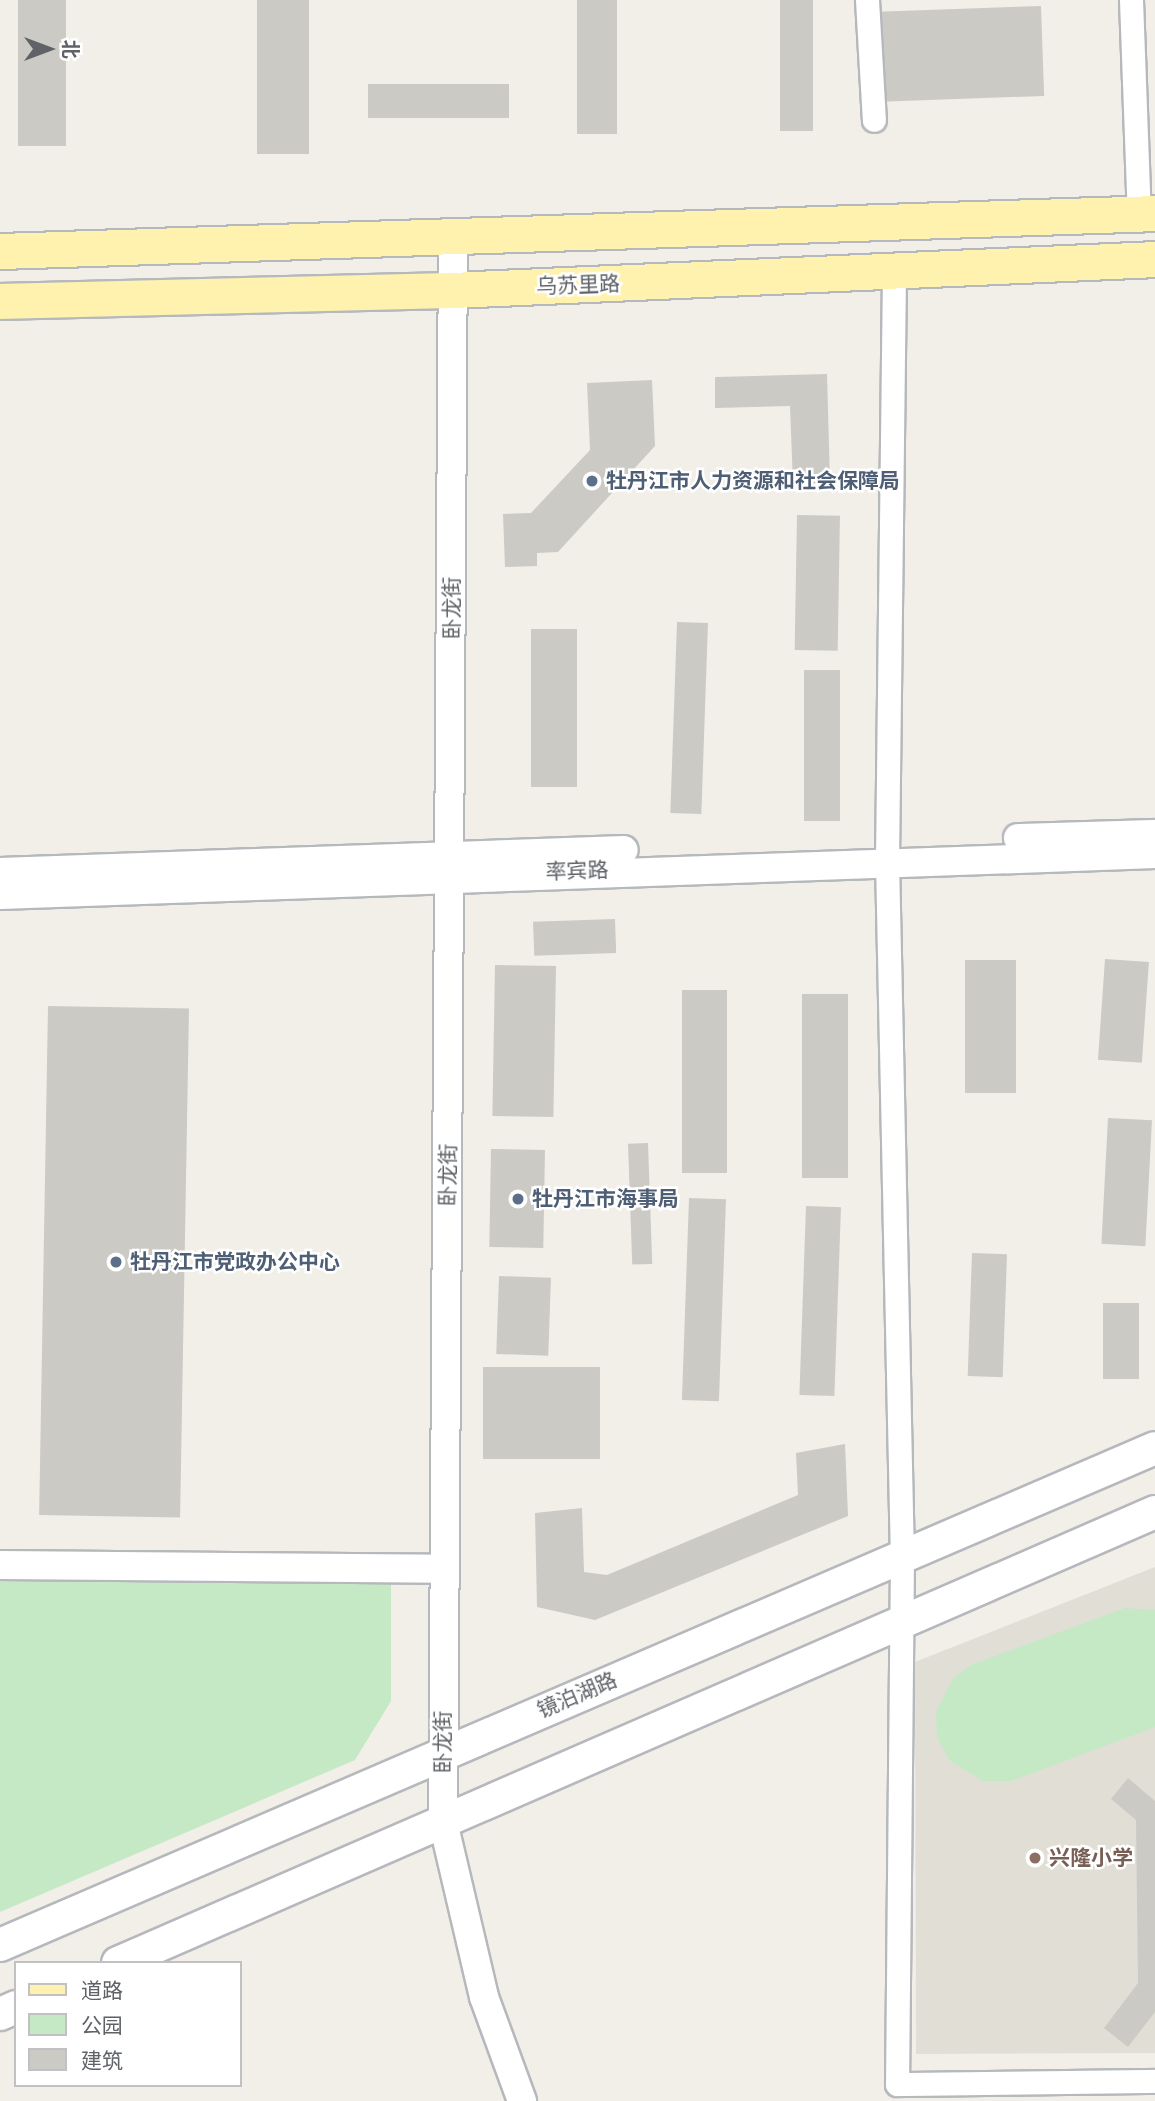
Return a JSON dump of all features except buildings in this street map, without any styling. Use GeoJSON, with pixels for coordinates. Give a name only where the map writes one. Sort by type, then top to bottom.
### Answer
{"type":"FeatureCollection","features":[{"type":"Feature","properties":{"kind":"main road"},"geometry":{"type":"LineString","coordinates":[[0,251],[1147,214]]}},
{"type":"Feature","properties":{"kind":"main road","name":"乌苏里路"},"geometry":{"type":"LineString","coordinates":[[0,301],[452,290],[1155,259]]}},
{"type":"Feature","properties":{"kind":"main road","name":"镜泊湖路"},"geometry":{"type":"LineString","coordinates":[[0,1945],[443,1752],[1155,1448]]}},
{"type":"Feature","properties":{"kind":"main road"},"geometry":{"type":"LineString","coordinates":[[123,1961],[1155,1512]]}},
{"type":"Feature","properties":{"kind":"street"},"geometry":{"type":"LineString","coordinates":[[867,0],[873,120]]}},
{"type":"Feature","properties":{"kind":"street"},"geometry":{"type":"LineString","coordinates":[[1131,0],[1147,214]]}},
{"type":"Feature","properties":{"kind":"street","name":"卧龙街"},"geometry":{"type":"LineString","coordinates":[[453,238],[452,865],[443,1569],[443,1822],[484,1997],[522,2101]]}},
{"type":"Feature","properties":{"kind":"street"},"geometry":{"type":"LineString","coordinates":[[894,272],[887,852],[902,1558],[897,2084],[1155,2081]]}},
{"type":"Feature","properties":{"kind":"street","name":"率宾路"},"geometry":{"type":"LineString","coordinates":[[0,872],[452,865],[887,852],[1155,834]]}},
{"type":"Feature","properties":{"kind":"street","name":"率宾路"},"geometry":{"type":"LineString","coordinates":[[887,852],[1155,854]]}},
{"type":"Feature","properties":{"kind":"street","name":"率宾路"},"geometry":{"type":"LineString","coordinates":[[0,895],[452,865]]}},
{"type":"Feature","properties":{"kind":"street"},"geometry":{"type":"LineString","coordinates":[[0,1565],[443,1569]]}},
{"type":"Feature","properties":{"kind":"shaded area","name":"兴隆小学"},"geometry":{"type":"Polygon","coordinates":[[[1155,1567],[1155,2053],[916,2054],[915,1662],[1155,1567]]]}},
{"type":"Feature","properties":{"kind":"green space"},"geometry":{"type":"Polygon","coordinates":[[[0,1581],[391,1584],[391,1701],[355,1760],[0,1912],[0,1581]]]}},
{"type":"Feature","properties":{"kind":"green space"},"geometry":{"type":"Polygon","coordinates":[[[1125,1608],[1155,1610],[1155,1727],[1011,1781],[983,1781],[949,1760],[937,1737],[936,1712],[953,1678],[973,1664],[1125,1608]]]}},
{"type":"Feature","properties":{"kind":"place","name":"牡丹江市人力资源和社会保障局"},"geometry":{"type":"Point","coordinates":[592,481]}},
{"type":"Feature","properties":{"kind":"place","name":"牡丹江市海事局"},"geometry":{"type":"Point","coordinates":[518,1199]}},
{"type":"Feature","properties":{"kind":"place","name":"牡丹江市党政办公中心"},"geometry":{"type":"Point","coordinates":[116,1262]}},
{"type":"Feature","properties":{"kind":"place","name":"兴隆小学"},"geometry":{"type":"Point","coordinates":[1035,1858]}}]}
